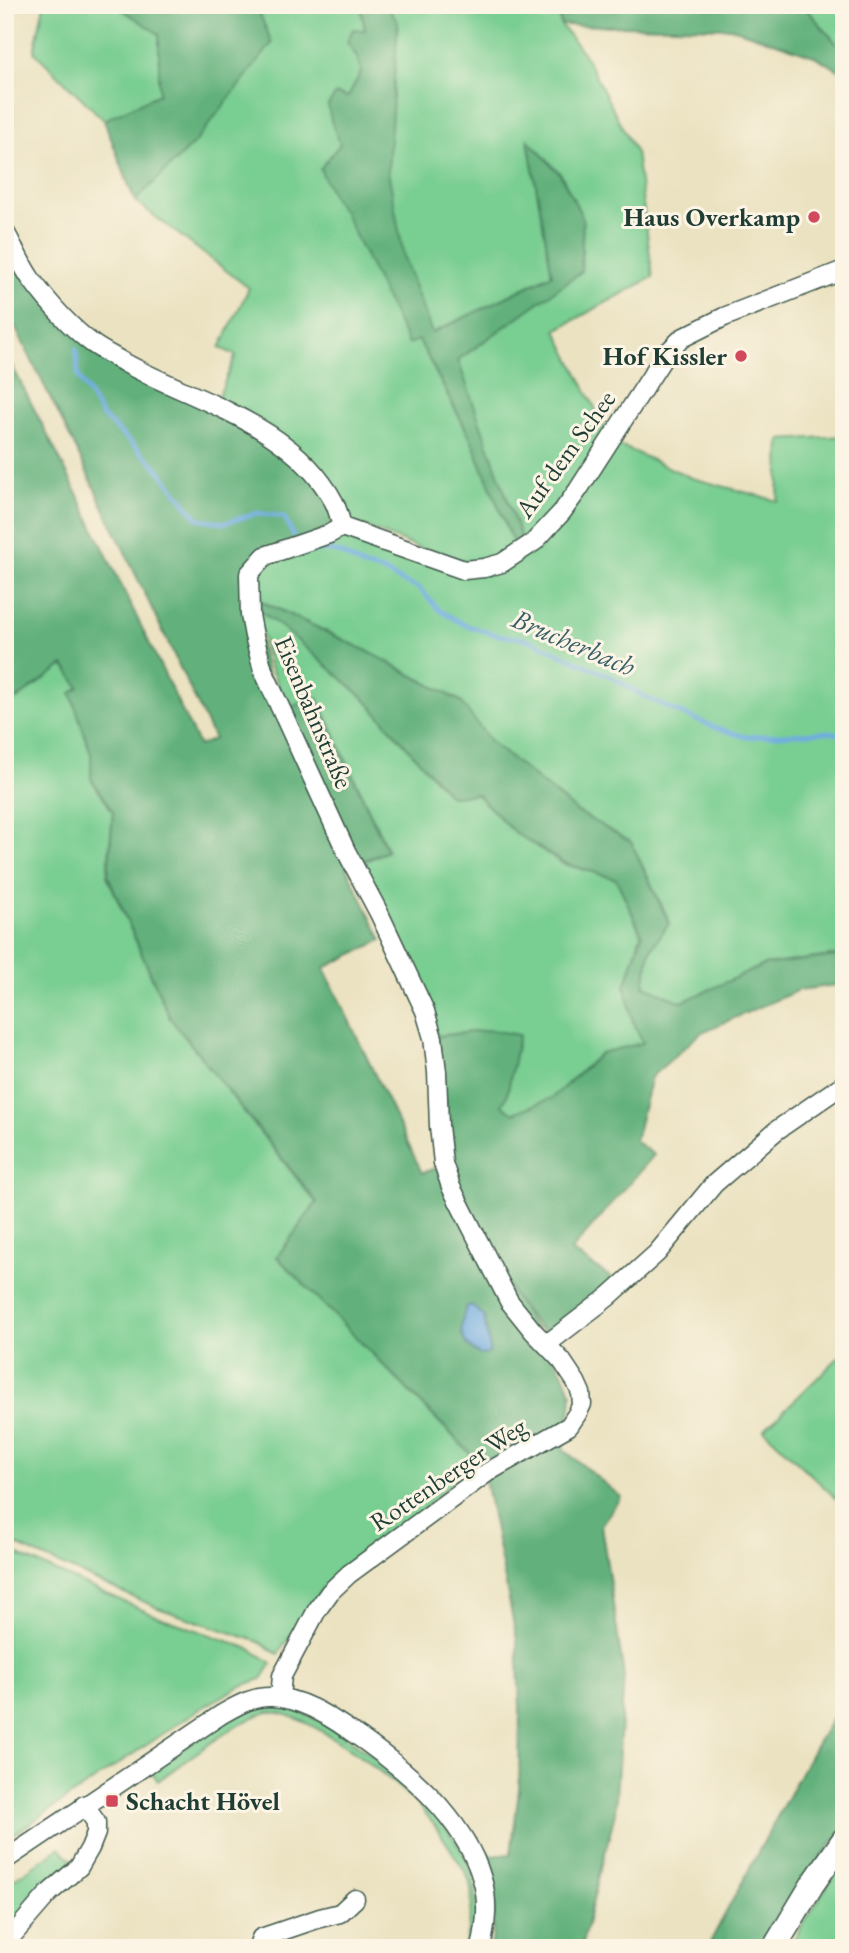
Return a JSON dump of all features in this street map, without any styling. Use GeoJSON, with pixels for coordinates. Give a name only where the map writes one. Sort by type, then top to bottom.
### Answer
{"type":"FeatureCollection","features":[{"type":"Feature","properties":{"kind":"main road"},"geometry":{"type":"LineString","coordinates":[[774,1948],[844,1839]]}},
{"type":"Feature","properties":{"kind":"street"},"geometry":{"type":"LineString","coordinates":[[5,232],[31,278],[82,335],[96,346],[154,378],[212,403],[271,435],[318,477],[335,504],[342,527]]}},
{"type":"Feature","properties":{"kind":"street","name":"Auf dem Schee"},"geometry":{"type":"LineString","coordinates":[[342,527],[464,570],[484,568],[502,562],[534,542],[562,512],[665,355],[682,338],[724,317],[844,270]]}},
{"type":"Feature","properties":{"kind":"street","name":"Eisenbahnstraße"},"geometry":{"type":"LineString","coordinates":[[342,527],[265,556],[250,574],[250,615],[254,636],[263,670],[293,738],[425,1010],[433,1038],[437,1072],[443,1163],[451,1187],[509,1301],[547,1344]]}},
{"type":"Feature","properties":{"kind":"street"},"geometry":{"type":"LineString","coordinates":[[547,1344],[608,1297],[657,1252],[713,1184],[777,1130],[844,1084]]}},
{"type":"Feature","properties":{"kind":"street","name":"Rottenberger Weg"},"geometry":{"type":"LineString","coordinates":[[280,1697],[286,1666],[317,1610],[330,1592],[349,1574],[488,1472],[569,1426],[582,1404],[581,1393],[576,1382],[547,1344]]}},
{"type":"Feature","properties":{"kind":"street"},"geometry":{"type":"LineString","coordinates":[[5,1860],[222,1714],[251,1700],[269,1696],[280,1697],[332,1718],[399,1767],[420,1785],[452,1824],[464,1839],[482,1879],[486,1914],[481,1948]]}},
{"type":"Feature","properties":{"kind":"street"},"geometry":{"type":"LineString","coordinates":[[5,1944],[49,1893],[79,1867],[96,1833],[96,1822],[84,1805]]}},
{"type":"Feature","properties":{"kind":"street"},"geometry":{"type":"LineString","coordinates":[[257,1948],[261,1938],[340,1913],[355,1899]]}},
{"type":"Feature","properties":{"kind":"green space"},"geometry":{"type":"Polygon","coordinates":[[[44,5],[557,5],[561,25],[584,54],[636,153],[653,277],[556,330],[608,434],[558,510],[522,541],[457,360],[581,271],[583,219],[561,174],[528,140],[552,274],[419,341],[471,439],[515,548],[497,557],[473,563],[419,548],[353,522],[322,473],[217,400],[236,355],[220,348],[249,288],[135,201],[104,120],[34,52],[44,5]]]}},
{"type":"Feature","properties":{"kind":"green space"},"geometry":{"type":"Polygon","coordinates":[[[115,5],[256,5],[272,43],[196,141],[135,201],[104,120],[159,94],[159,34],[115,5]]]}},
{"type":"Feature","properties":{"kind":"green space"},"geometry":{"type":"Polygon","coordinates":[[[360,5],[386,5],[398,22],[388,171],[404,258],[432,333],[552,275],[528,140],[560,174],[583,218],[581,272],[458,360],[522,541],[515,548],[471,439],[419,340],[408,344],[344,212],[334,199],[320,169],[340,144],[328,105],[336,94],[348,97],[361,72],[357,57],[347,42],[353,29],[365,30],[360,5]]]}},
{"type":"Feature","properties":{"kind":"green space"},"geometry":{"type":"Polygon","coordinates":[[[557,5],[803,5],[844,52],[844,73],[814,56],[732,28],[561,25],[557,5]]]}},
{"type":"Feature","properties":{"kind":"green space"},"geometry":{"type":"Polygon","coordinates":[[[803,5],[844,5],[844,52],[803,5]]]}},
{"type":"Feature","properties":{"kind":"green space"},"geometry":{"type":"Polygon","coordinates":[[[5,241],[92,350],[270,436],[312,476],[330,507],[332,525],[245,575],[276,712],[317,698],[387,851],[346,867],[382,940],[324,968],[422,1173],[438,1167],[445,1187],[559,1366],[572,1394],[563,1449],[621,1497],[601,1525],[624,1676],[615,1813],[581,1948],[491,1948],[493,1892],[474,1839],[491,1856],[511,1854],[519,1789],[520,1708],[517,1641],[482,1465],[277,1257],[317,1202],[170,1018],[108,876],[113,812],[91,779],[91,754],[71,693],[79,687],[64,665],[5,707],[5,352],[70,479],[199,746],[214,739],[5,307],[5,241]]]}},
{"type":"Feature","properties":{"kind":"green space"},"geometry":{"type":"Polygon","coordinates":[[[844,436],[844,954],[764,965],[682,1003],[644,985],[650,951],[670,922],[631,843],[577,811],[490,742],[459,700],[367,651],[255,598],[256,578],[265,565],[332,537],[351,534],[410,553],[500,567],[614,443],[692,478],[778,501],[780,440],[844,436]]]}},
{"type":"Feature","properties":{"kind":"green space"},"geometry":{"type":"Polygon","coordinates":[[[256,599],[367,651],[460,701],[491,742],[576,811],[631,842],[669,923],[650,950],[644,986],[682,1002],[764,965],[844,955],[844,984],[799,990],[702,1032],[651,1077],[635,1141],[654,1155],[571,1251],[618,1282],[549,1334],[539,1328],[515,1298],[455,1182],[437,1036],[490,1030],[519,1035],[507,1095],[502,1105],[514,1113],[552,1098],[601,1053],[643,1043],[633,1021],[625,987],[642,934],[616,879],[564,863],[514,832],[477,794],[450,796],[364,698],[256,608],[256,599]]]}},
{"type":"Feature","properties":{"kind":"green space"},"geometry":{"type":"Polygon","coordinates":[[[256,608],[364,698],[450,796],[476,794],[514,832],[563,864],[617,879],[641,934],[625,987],[633,1022],[643,1043],[601,1053],[552,1098],[514,1113],[502,1105],[507,1095],[518,1035],[489,1030],[437,1036],[362,863],[388,851],[318,698],[288,709],[270,667],[256,608]]]}},
{"type":"Feature","properties":{"kind":"green space"},"geometry":{"type":"Polygon","coordinates":[[[63,665],[79,687],[71,693],[91,753],[91,779],[113,812],[107,876],[170,1018],[316,1203],[277,1257],[482,1466],[460,1475],[411,1521],[341,1569],[322,1589],[278,1654],[259,1642],[158,1608],[5,1540],[5,707],[63,665]]]}},
{"type":"Feature","properties":{"kind":"green space"},"geometry":{"type":"Polygon","coordinates":[[[844,1352],[844,1506],[764,1430],[844,1352]]]}},
{"type":"Feature","properties":{"kind":"green space"},"geometry":{"type":"Polygon","coordinates":[[[5,1549],[154,1615],[250,1649],[272,1663],[262,1679],[241,1686],[200,1709],[5,1840],[5,1549]]]}},
{"type":"Feature","properties":{"kind":"green space"},"geometry":{"type":"Polygon","coordinates":[[[844,1699],[844,1826],[762,1948],[707,1948],[814,1748],[844,1699]]]}},
{"type":"Feature","properties":{"kind":"green space"},"geometry":{"type":"Polygon","coordinates":[[[264,1706],[301,1713],[349,1739],[401,1780],[446,1827],[462,1851],[475,1883],[477,1920],[473,1948],[464,1948],[471,1908],[469,1880],[438,1829],[405,1793],[369,1763],[307,1723],[288,1715],[271,1712],[261,1714],[214,1740],[158,1781],[151,1771],[220,1724],[264,1706]]]}},
{"type":"Feature","properties":{"kind":"green space"},"geometry":{"type":"Polygon","coordinates":[[[60,1848],[75,1863],[5,1935],[5,1885],[60,1848]]]}},
{"type":"Feature","properties":{"kind":"green space"},"geometry":{"type":"Polygon","coordinates":[[[844,1860],[844,1948],[788,1948],[844,1860]]]}},
{"type":"Feature","properties":{"kind":"water"},"geometry":{"type":"Polygon","coordinates":[[[472,1305],[484,1317],[490,1350],[488,1354],[480,1355],[473,1350],[462,1335],[466,1307],[472,1305]]]}},
{"type":"Feature","properties":{"kind":"waterway","name":"Brucherbach"},"geometry":{"type":"LineString","coordinates":[[76,349],[78,376],[102,416],[155,465],[197,518],[224,523],[258,513],[284,517],[293,535]]}},
{"type":"Feature","properties":{"kind":"waterway","name":"Brucherbach"},"geometry":{"type":"LineString","coordinates":[[302,553],[320,550],[338,552],[363,566],[383,571],[419,588],[439,610],[465,625],[497,635],[527,639],[614,678],[643,696],[716,728],[746,737],[829,732],[844,735]]}},
{"type":"Feature","properties":{"kind":"place","name":"Haus Overkamp"},"geometry":{"type":"Point","coordinates":[814,217]}},
{"type":"Feature","properties":{"kind":"place","name":"Hof Kissler"},"geometry":{"type":"Point","coordinates":[741,356]}},
{"type":"Feature","properties":{"kind":"place","name":"Schacht Hövel"},"geometry":{"type":"Point","coordinates":[112,1801]}}]}
